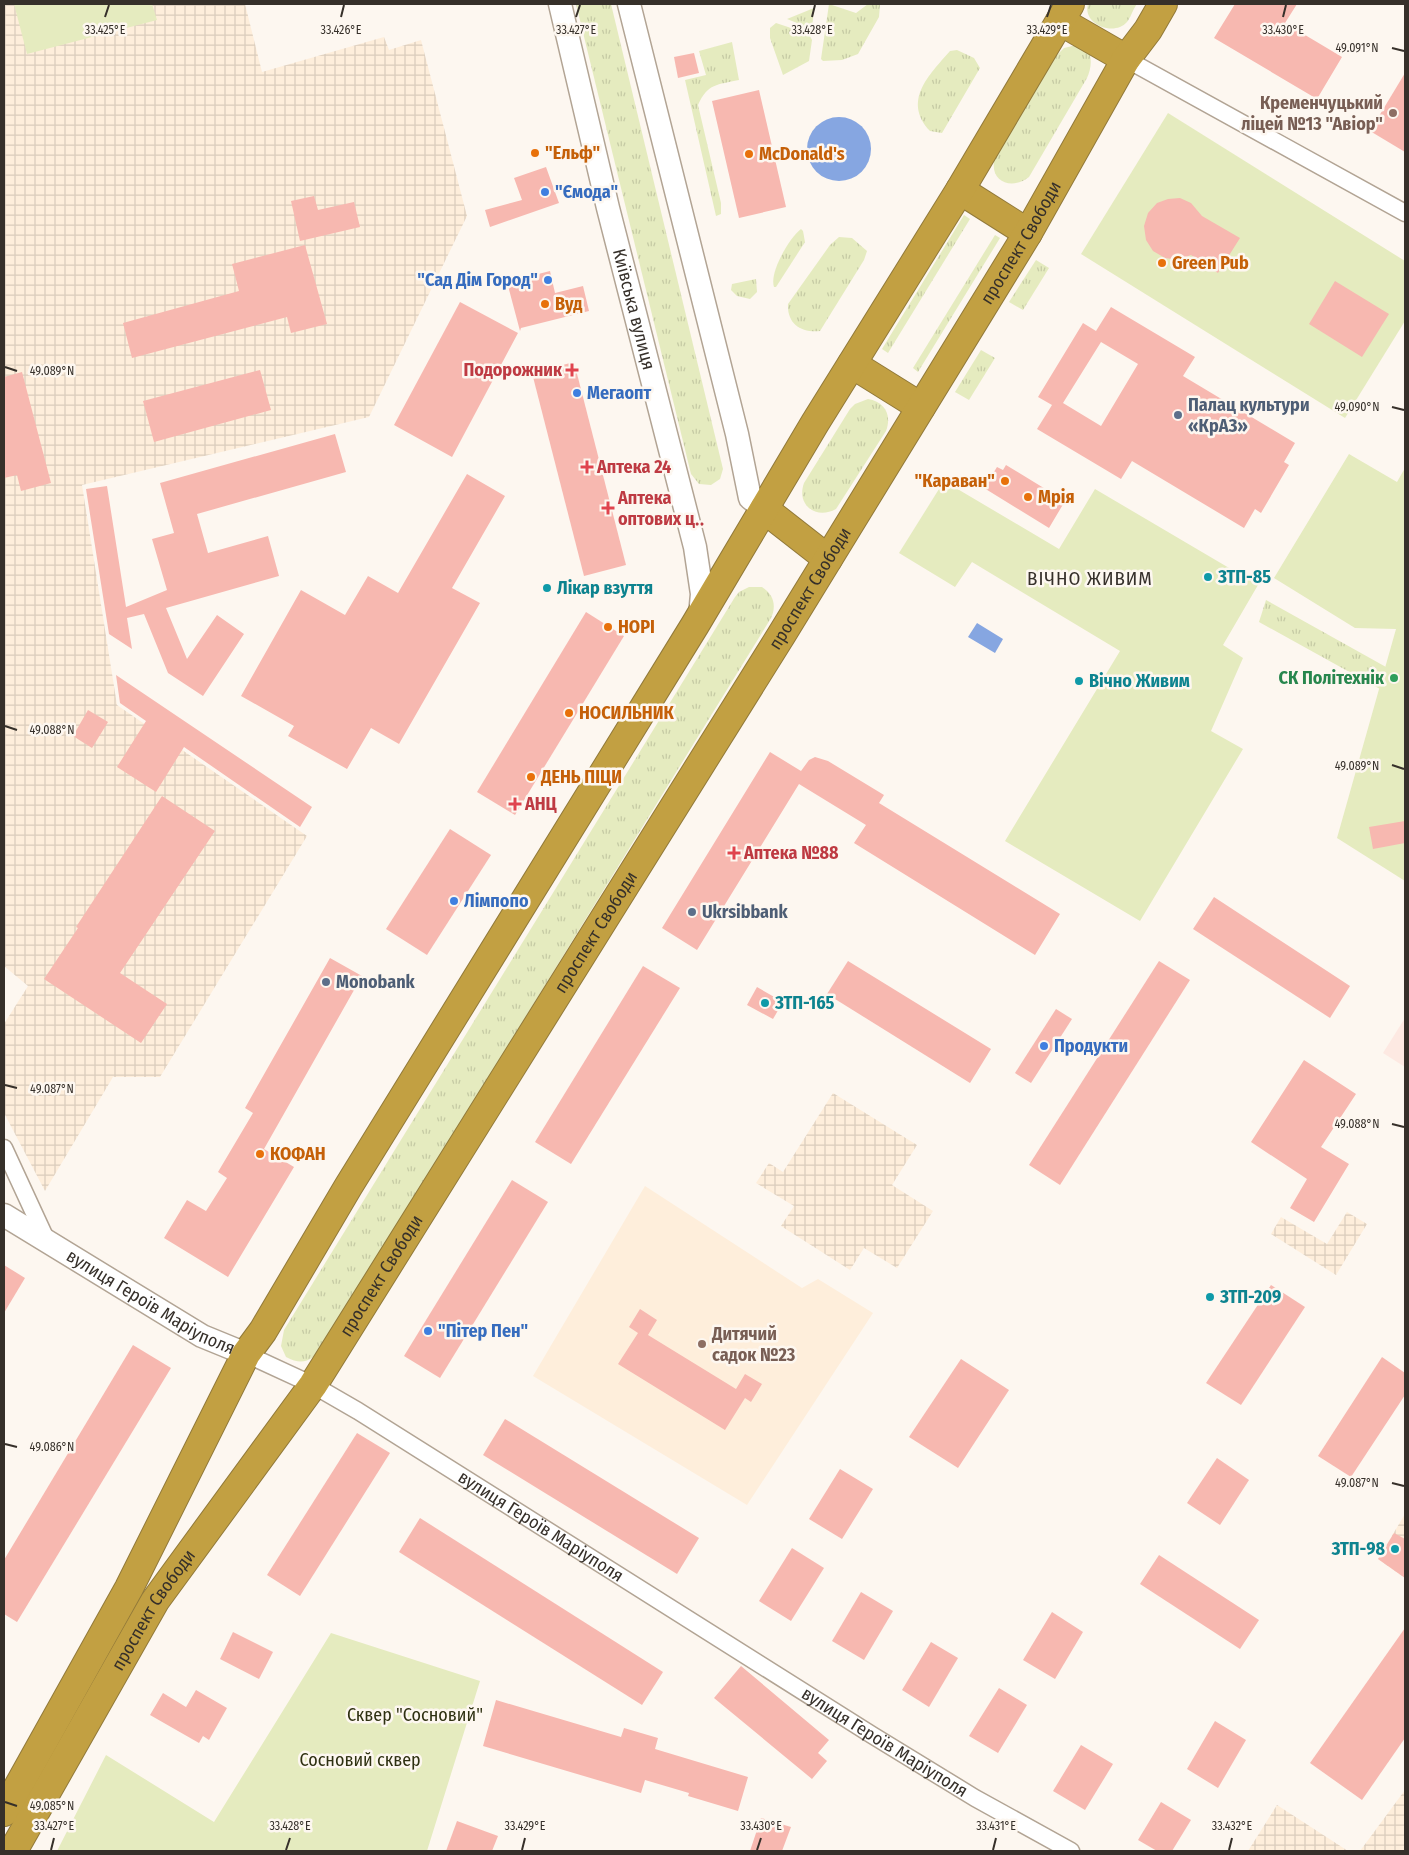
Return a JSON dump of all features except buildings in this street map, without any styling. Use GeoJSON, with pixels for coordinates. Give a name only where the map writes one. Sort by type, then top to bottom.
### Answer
{"type":"FeatureCollection","features":[{"type":"Feature","properties":{"kind":"highway","name":"проспект Свободи"},"geometry":{"type":"LineString","coordinates":[[13,1851],[155,1601],[313,1385],[828,559],[1028,233],[1126,59],[1148,30],[1163,4]]}},
{"type":"Feature","properties":{"kind":"highway","name":"проспект Свободи"},"geometry":{"type":"LineString","coordinates":[[4,1812],[129,1588],[246,1354],[263,1331],[348,1186],[960,190],[1065,12]]}},
{"type":"Feature","properties":{"kind":"highway"},"geometry":{"type":"LineString","coordinates":[[1065,12],[1126,59]]}},
{"type":"Feature","properties":{"kind":"highway"},"geometry":{"type":"LineString","coordinates":[[960,190],[1028,233]]}},
{"type":"Feature","properties":{"kind":"highway"},"geometry":{"type":"LineString","coordinates":[[852,364],[921,407]]}},
{"type":"Feature","properties":{"kind":"highway"},"geometry":{"type":"LineString","coordinates":[[764,509],[828,559]]}},
{"type":"Feature","properties":{"kind":"main road","name":"Київська вулиця"},"geometry":{"type":"LineString","coordinates":[[560,4],[608,208],[695,548],[702,594],[700,616]]}},
{"type":"Feature","properties":{"kind":"main road"},"geometry":{"type":"LineString","coordinates":[[629,4],[737,434],[750,498],[764,509]]}},
{"type":"Feature","properties":{"kind":"main road","name":"вулиця Героїв Маріуполя"},"geometry":{"type":"LineString","coordinates":[[4,1215],[202,1336],[246,1354]]}},
{"type":"Feature","properties":{"kind":"street"},"geometry":{"type":"LineString","coordinates":[[1126,59],[1405,213]]}},
{"type":"Feature","properties":{"kind":"street"},"geometry":{"type":"LineString","coordinates":[[4,1148],[46,1239]]}},
{"type":"Feature","properties":{"kind":"street","name":"вулиця Героїв Маріуполя"},"geometry":{"type":"LineString","coordinates":[[246,1354],[313,1385],[975,1798],[1072,1851]]}},
{"type":"Feature","properties":{"kind":"shaded area"},"geometry":{"type":"Polygon","coordinates":[[[4,4],[245,4],[262,72],[384,37],[389,50],[421,40],[467,216],[369,417],[82,485],[117,705],[307,836],[160,1077],[113,1077],[45,1191],[4,1113],[4,1024],[28,986],[4,966],[4,4]]]}},
{"type":"Feature","properties":{"kind":"shaded area"},"geometry":{"type":"Polygon","coordinates":[[[1405,1018],[1405,1067],[1383,1053],[1405,1018]]]}},
{"type":"Feature","properties":{"kind":"shaded area"},"geometry":{"type":"Polygon","coordinates":[[[833,1093],[917,1145],[892,1185],[933,1211],[897,1268],[864,1248],[850,1270],[781,1226],[794,1206],[756,1183],[769,1163],[783,1172],[833,1093]]]}},
{"type":"Feature","properties":{"kind":"shaded area","name":"Дитячий садок №23"},"geometry":{"type":"Polygon","coordinates":[[[645,1186],[802,1288],[818,1279],[873,1313],[747,1505],[533,1376],[645,1186]]]}},
{"type":"Feature","properties":{"kind":"shaded area"},"geometry":{"type":"Polygon","coordinates":[[[1347,1212],[1367,1224],[1336,1275],[1271,1234],[1281,1217],[1327,1244],[1347,1212]]]}},
{"type":"Feature","properties":{"kind":"shaded area","name":"ЗТП-98"},"geometry":{"type":"Polygon","coordinates":[[[1405,1514],[1405,1578],[1378,1559],[1405,1514]]]}},
{"type":"Feature","properties":{"kind":"shaded area"},"geometry":{"type":"Polygon","coordinates":[[[1405,1790],[1405,1851],[1360,1851],[1405,1790]]]}},
{"type":"Feature","properties":{"kind":"shaded area"},"geometry":{"type":"Polygon","coordinates":[[[1277,1805],[1348,1851],[1248,1851],[1277,1805]]]}},
{"type":"Feature","properties":{"kind":"green space"},"geometry":{"type":"Polygon","coordinates":[[[14,4],[152,4],[157,20],[27,54],[14,4]]]}},
{"type":"Feature","properties":{"kind":"green space"},"geometry":{"type":"Polygon","coordinates":[[[576,4],[611,4],[723,469],[720,479],[711,485],[699,484],[691,474],[576,4]]]}},
{"type":"Feature","properties":{"kind":"green space"},"geometry":{"type":"Polygon","coordinates":[[[829,4],[856,13],[868,4],[880,5],[879,17],[858,54],[842,60],[823,61],[821,59],[829,4]]]}},
{"type":"Feature","properties":{"kind":"green space"},"geometry":{"type":"Polygon","coordinates":[[[1088,4],[1137,4],[1127,22],[1115,28],[1107,28],[1100,26],[1090,17],[1087,11],[1088,4]]]}},
{"type":"Feature","properties":{"kind":"green space"},"geometry":{"type":"Polygon","coordinates":[[[814,8],[812,29],[787,19],[814,8]]]}},
{"type":"Feature","properties":{"kind":"green space"},"geometry":{"type":"Polygon","coordinates":[[[776,23],[809,34],[812,40],[809,61],[783,75],[770,38],[770,28],[776,23]]]}},
{"type":"Feature","properties":{"kind":"green space"},"geometry":{"type":"Polygon","coordinates":[[[732,42],[739,80],[714,86],[706,93],[698,105],[721,203],[721,214],[716,216],[685,80],[706,75],[699,51],[732,42]]]}},
{"type":"Feature","properties":{"kind":"green space"},"geometry":{"type":"Polygon","coordinates":[[[1077,45],[1089,51],[1091,65],[1087,78],[1029,177],[1015,183],[1003,181],[998,178],[995,172],[995,157],[1054,58],[1064,48],[1077,45]]]}},
{"type":"Feature","properties":{"kind":"green space"},"geometry":{"type":"Polygon","coordinates":[[[957,50],[974,58],[980,68],[942,133],[930,131],[922,120],[918,109],[918,99],[934,69],[950,51],[957,50]]]}},
{"type":"Feature","properties":{"kind":"green space"},"geometry":{"type":"Polygon","coordinates":[[[1168,113],[1405,261],[1405,321],[1345,418],[1081,254],[1168,113]]]}},
{"type":"Feature","properties":{"kind":"green space"},"geometry":{"type":"Polygon","coordinates":[[[964,215],[970,219],[888,353],[882,349],[964,215]]]}},
{"type":"Feature","properties":{"kind":"green space"},"geometry":{"type":"Polygon","coordinates":[[[801,229],[805,242],[776,287],[774,287],[774,273],[781,256],[801,229]]]}},
{"type":"Feature","properties":{"kind":"green space"},"geometry":{"type":"Polygon","coordinates":[[[995,235],[1000,238],[918,372],[913,368],[995,235]]]}},
{"type":"Feature","properties":{"kind":"green space"},"geometry":{"type":"Polygon","coordinates":[[[839,237],[852,238],[867,251],[864,260],[820,331],[801,329],[796,326],[790,317],[788,304],[830,245],[839,237]]]}},
{"type":"Feature","properties":{"kind":"green space"},"geometry":{"type":"Polygon","coordinates":[[[1036,260],[1049,268],[1023,310],[1009,302],[1036,260]]]}},
{"type":"Feature","properties":{"kind":"green space"},"geometry":{"type":"Polygon","coordinates":[[[756,279],[757,292],[750,299],[737,296],[731,290],[732,284],[756,279]]]}},
{"type":"Feature","properties":{"kind":"green space"},"geometry":{"type":"Polygon","coordinates":[[[981,350],[995,358],[969,400],[955,392],[981,350]]]}},
{"type":"Feature","properties":{"kind":"green space"},"geometry":{"type":"Polygon","coordinates":[[[868,399],[879,403],[886,410],[888,425],[886,431],[836,509],[821,513],[809,508],[803,498],[804,483],[850,409],[855,404],[868,399]]]}},
{"type":"Feature","properties":{"kind":"green space","name":"СК Політехнік"},"geometry":{"type":"Polygon","coordinates":[[[1349,454],[1397,482],[1405,468],[1405,881],[1337,838],[1396,629],[1355,628],[1274,578],[1349,454]]]}},
{"type":"Feature","properties":{"kind":"green space"},"geometry":{"type":"Polygon","coordinates":[[[944,481],[1059,549],[1095,489],[1258,585],[1223,645],[1243,658],[1211,731],[1243,749],[1140,921],[1005,841],[1120,651],[972,562],[955,587],[899,553],[944,481]]]}},
{"type":"Feature","properties":{"kind":"green space"},"geometry":{"type":"Polygon","coordinates":[[[749,587],[762,587],[769,593],[774,604],[771,618],[323,1346],[315,1355],[307,1360],[297,1361],[286,1357],[281,1346],[284,1330],[735,597],[739,592],[749,587]]]}},
{"type":"Feature","properties":{"kind":"green space"},"geometry":{"type":"Polygon","coordinates":[[[1266,600],[1386,667],[1380,689],[1259,622],[1266,600]]]}},
{"type":"Feature","properties":{"kind":"green space","name":"Сквер \"Сосновий\""},"geometry":{"type":"Polygon","coordinates":[[[331,1633],[480,1681],[427,1851],[57,1851],[106,1755],[214,1822],[331,1633]]]}},
{"type":"Feature","properties":{"kind":"water"},"geometry":{"type":"Polygon","coordinates":[[[833,117],[845,117],[862,126],[869,137],[871,149],[869,161],[862,172],[845,181],[833,181],[821,176],[812,167],[807,155],[807,143],[812,131],[821,122],[833,117]]]}},
{"type":"Feature","properties":{"kind":"water"},"geometry":{"type":"Polygon","coordinates":[[[977,623],[1003,639],[995,653],[968,637],[977,623]]]}},
{"type":"Feature","properties":{"kind":"place","name":"Кременчуцький ліцей №13 \"Авіор\""},"geometry":{"type":"Point","coordinates":[1393,113]}},
{"type":"Feature","properties":{"kind":"place","name":"\"Ельф\""},"geometry":{"type":"Point","coordinates":[535,153]}},
{"type":"Feature","properties":{"kind":"place","name":"McDonald's"},"geometry":{"type":"Point","coordinates":[749,154]}},
{"type":"Feature","properties":{"kind":"place","name":"\"Ємода\""},"geometry":{"type":"Point","coordinates":[545,192]}},
{"type":"Feature","properties":{"kind":"place","name":"Green Pub"},"geometry":{"type":"Point","coordinates":[1162,263]}},
{"type":"Feature","properties":{"kind":"place","name":"\"Сад Дім Город\""},"geometry":{"type":"Point","coordinates":[548,280]}},
{"type":"Feature","properties":{"kind":"place","name":"Вуд"},"geometry":{"type":"Point","coordinates":[545,304]}},
{"type":"Feature","properties":{"kind":"place","name":"Подорожник"},"geometry":{"type":"Point","coordinates":[572,370]}},
{"type":"Feature","properties":{"kind":"place","name":"Мегаопт"},"geometry":{"type":"Point","coordinates":[577,393]}},
{"type":"Feature","properties":{"kind":"place","name":"Палац культури «КрАЗ»"},"geometry":{"type":"Point","coordinates":[1178,415]}},
{"type":"Feature","properties":{"kind":"place","name":"Аптека 24"},"geometry":{"type":"Point","coordinates":[587,467]}},
{"type":"Feature","properties":{"kind":"place","name":"\"Караван\""},"geometry":{"type":"Point","coordinates":[1005,481]}},
{"type":"Feature","properties":{"kind":"place","name":"Мрія"},"geometry":{"type":"Point","coordinates":[1028,497]}},
{"type":"Feature","properties":{"kind":"place","name":"Аптека оптових ц‥"},"geometry":{"type":"Point","coordinates":[608,508]}},
{"type":"Feature","properties":{"kind":"place","name":"ЗТП-85"},"geometry":{"type":"Point","coordinates":[1208,577]}},
{"type":"Feature","properties":{"kind":"place","name":"Лікар взуття"},"geometry":{"type":"Point","coordinates":[547,588]}},
{"type":"Feature","properties":{"kind":"place","name":"НОРІ"},"geometry":{"type":"Point","coordinates":[608,627]}},
{"type":"Feature","properties":{"kind":"place","name":"СК Політехнік"},"geometry":{"type":"Point","coordinates":[1394,678]}},
{"type":"Feature","properties":{"kind":"place","name":"Вічно Живим"},"geometry":{"type":"Point","coordinates":[1079,681]}},
{"type":"Feature","properties":{"kind":"place","name":"НОСИЛЬНИК"},"geometry":{"type":"Point","coordinates":[569,713]}},
{"type":"Feature","properties":{"kind":"place","name":"ДЕНЬ ПІЦИ"},"geometry":{"type":"Point","coordinates":[531,777]}},
{"type":"Feature","properties":{"kind":"place","name":"АНЦ"},"geometry":{"type":"Point","coordinates":[515,804]}},
{"type":"Feature","properties":{"kind":"place","name":"Аптека №88"},"geometry":{"type":"Point","coordinates":[734,853]}},
{"type":"Feature","properties":{"kind":"place","name":"Лімпопо"},"geometry":{"type":"Point","coordinates":[454,901]}},
{"type":"Feature","properties":{"kind":"place","name":"Ukrsibbank"},"geometry":{"type":"Point","coordinates":[692,912]}},
{"type":"Feature","properties":{"kind":"place","name":"Monobank"},"geometry":{"type":"Point","coordinates":[326,982]}},
{"type":"Feature","properties":{"kind":"place","name":"ЗТП-165"},"geometry":{"type":"Point","coordinates":[765,1003]}},
{"type":"Feature","properties":{"kind":"place","name":"Продукти"},"geometry":{"type":"Point","coordinates":[1044,1046]}},
{"type":"Feature","properties":{"kind":"place","name":"КОФАН"},"geometry":{"type":"Point","coordinates":[260,1154]}},
{"type":"Feature","properties":{"kind":"place","name":"ЗТП-209"},"geometry":{"type":"Point","coordinates":[1210,1297]}},
{"type":"Feature","properties":{"kind":"place","name":"\"Пітер Пен\""},"geometry":{"type":"Point","coordinates":[428,1331]}},
{"type":"Feature","properties":{"kind":"place","name":"Дитячий садок №23"},"geometry":{"type":"Point","coordinates":[702,1344]}},
{"type":"Feature","properties":{"kind":"place","name":"ЗТП-98"},"geometry":{"type":"Point","coordinates":[1395,1549]}},
{"type":"Feature","properties":{"kind":"district","name":"ВІЧНО ЖИВИМ"},"geometry":{"type":"Point","coordinates":[1090,578]}},
{"type":"Feature","properties":{"kind":"park label","name":"Сосновий сквер"},"geometry":{"type":"Point","coordinates":[360,1760]}}]}
